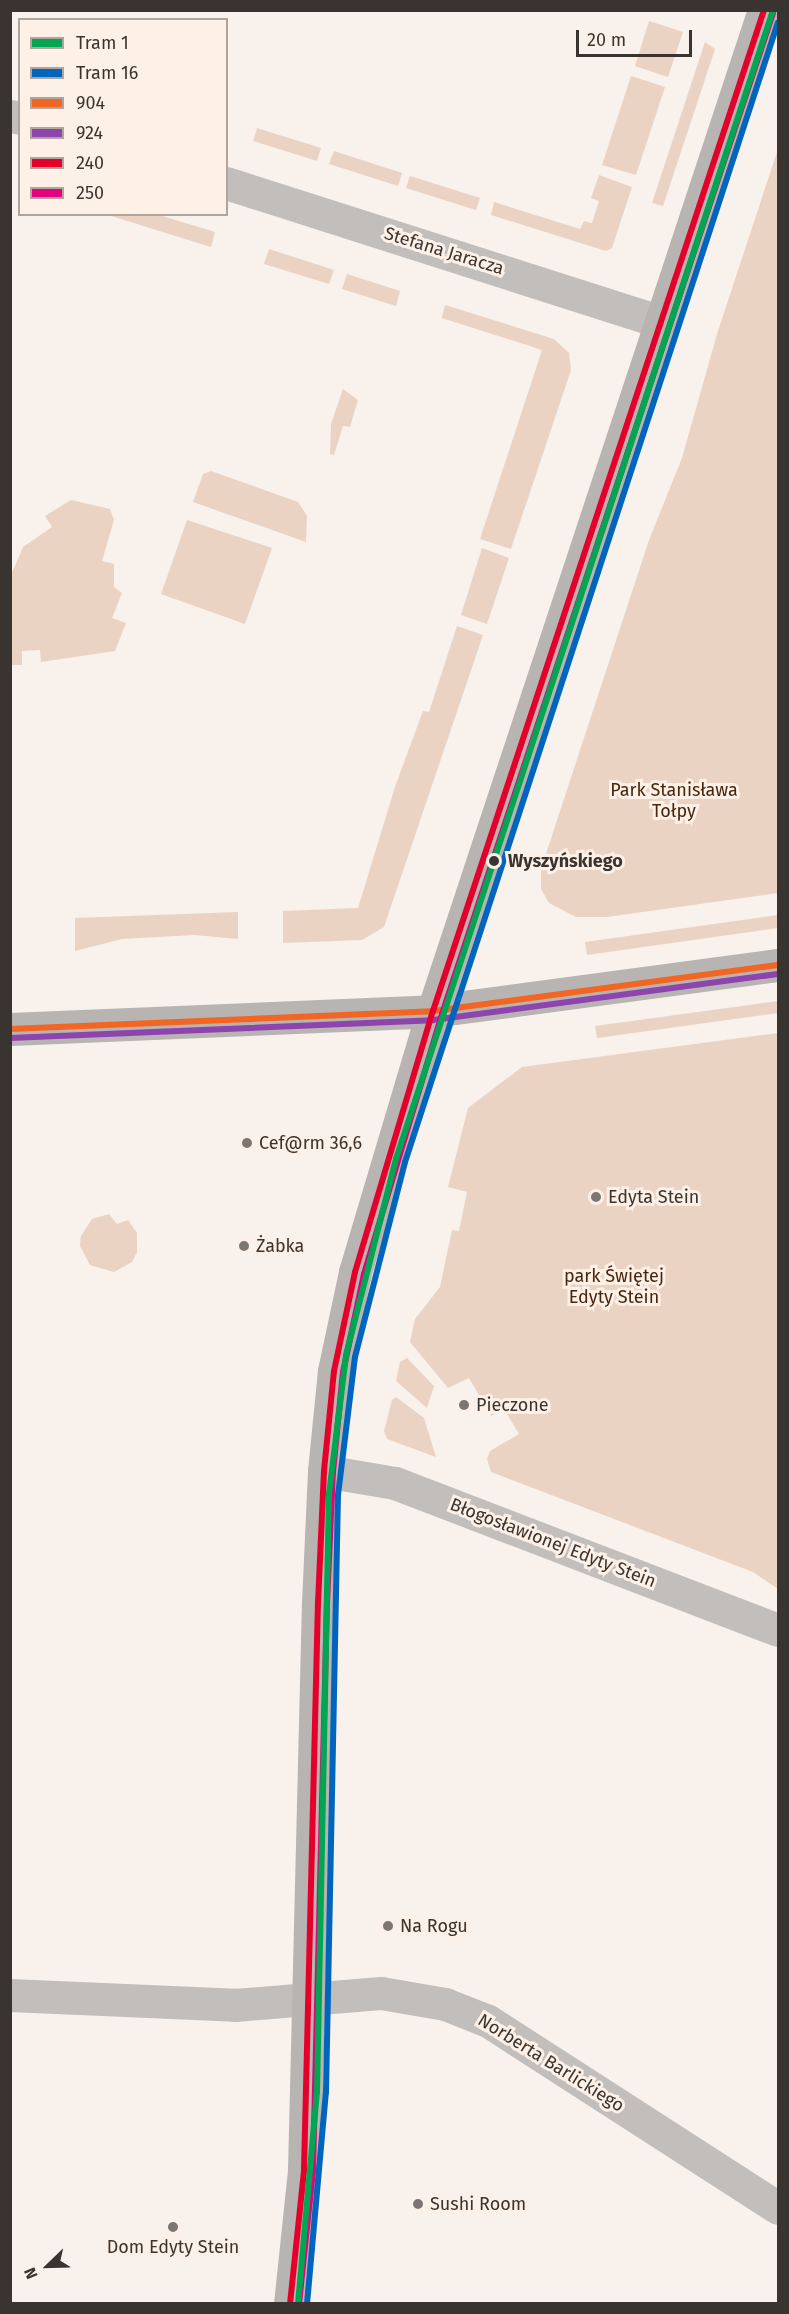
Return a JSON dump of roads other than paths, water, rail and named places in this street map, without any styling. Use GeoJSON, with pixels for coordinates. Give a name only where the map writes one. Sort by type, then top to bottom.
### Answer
{"type":"FeatureCollection","features":[{"type":"Feature","properties":{"kind":"street"},"geometry":{"type":"LineString","coordinates":[[290,2304],[304,2170],[311,2000],[324,1471],[334,1371],[355,1272],[433,1011],[764,10]]}},
{"type":"Feature","properties":{"kind":"street","name":"Stefana Jaracza"},"geometry":{"type":"LineString","coordinates":[[228,184],[661,322]]}},
{"type":"Feature","properties":{"kind":"street"},"geometry":{"type":"LineString","coordinates":[[10,1029],[433,1011],[778,965]]}},
{"type":"Feature","properties":{"kind":"street","name":"Błogosławionej Edyty Stein"},"geometry":{"type":"LineString","coordinates":[[324,1471],[395,1483],[778,1630]]}},
{"type":"Feature","properties":{"kind":"street","name":"Norberta Barlickiego"},"geometry":{"type":"LineString","coordinates":[[10,1995],[235,2005],[381,1993],[412,1996],[466,2011],[778,2208]]}},
{"type":"Feature","properties":{"kind":"tram line","name":"1"},"geometry":{"type":"LineString","coordinates":[[298,2304],[317,2092],[329,1494],[346,1355],[396,1159],[773,10]]}},
{"type":"Feature","properties":{"kind":"tram line","name":"16"},"geometry":{"type":"LineString","coordinates":[[307,2304],[326,2092],[338,1495],[355,1357],[405,1162],[778,22]]}},
{"type":"Feature","properties":{"kind":"place","name":"Wyszyńskiego"},"geometry":{"type":"Point","coordinates":[494,861]}},
{"type":"Feature","properties":{"kind":"place","name":"Cef@rm 36,6"},"geometry":{"type":"Point","coordinates":[247,1143]}},
{"type":"Feature","properties":{"kind":"place","name":"Edyta Stein"},"geometry":{"type":"Point","coordinates":[596,1197]}},
{"type":"Feature","properties":{"kind":"place","name":"Żabka"},"geometry":{"type":"Point","coordinates":[244,1246]}},
{"type":"Feature","properties":{"kind":"place","name":"Pieczone"},"geometry":{"type":"Point","coordinates":[464,1405]}},
{"type":"Feature","properties":{"kind":"place","name":"Na Rogu"},"geometry":{"type":"Point","coordinates":[388,1926]}},
{"type":"Feature","properties":{"kind":"place","name":"Sushi Room"},"geometry":{"type":"Point","coordinates":[418,2204]}},
{"type":"Feature","properties":{"kind":"place","name":"Dom Edyty Stein"},"geometry":{"type":"Point","coordinates":[173,2227]}},
{"type":"Feature","properties":{"kind":"park label","name":"Park Stanisława Tołpy"},"geometry":{"type":"Point","coordinates":[674,801]}},
{"type":"Feature","properties":{"kind":"park label","name":"park Świętej Edyty Stein"},"geometry":{"type":"Point","coordinates":[614,1287]}}]}
